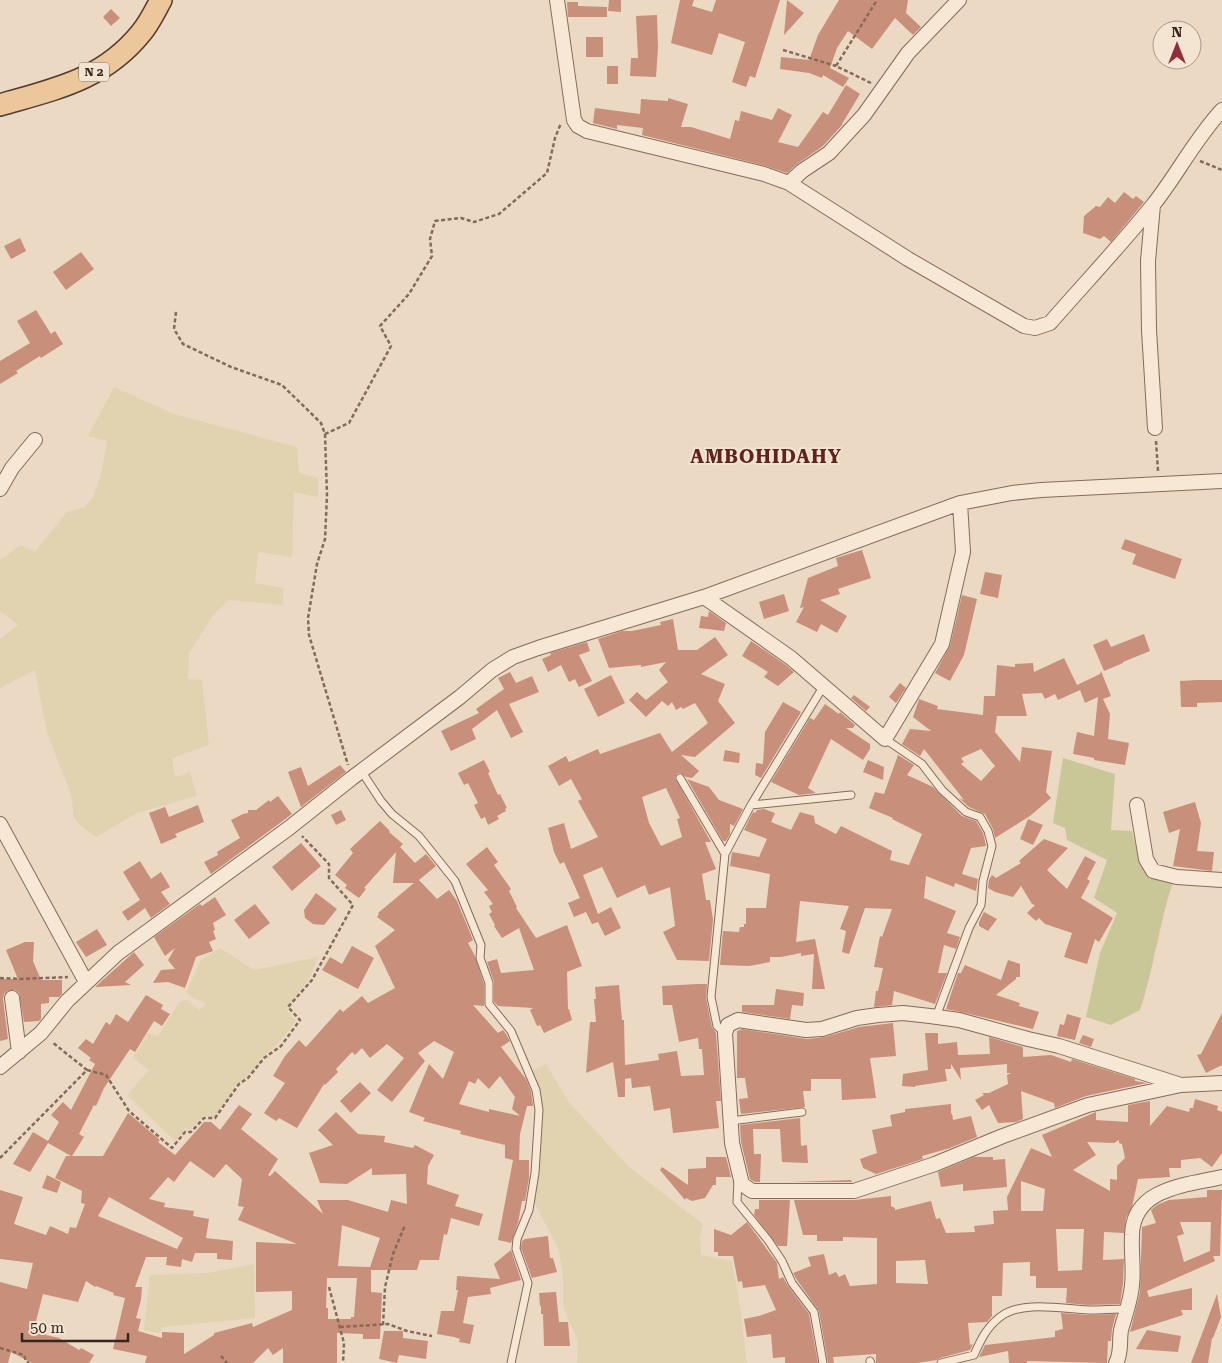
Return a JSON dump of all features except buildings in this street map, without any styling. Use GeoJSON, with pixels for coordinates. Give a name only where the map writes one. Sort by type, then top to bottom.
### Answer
{"type":"FeatureCollection","features":[{"type":"Feature","properties":{"kind":"main road","name":"N 2"},"geometry":{"type":"LineString","coordinates":[[0,105],[71,84],[107,66],[142,33],[161,0]]}},
{"type":"Feature","properties":{"kind":"street"},"geometry":{"type":"LineString","coordinates":[[557,0],[574,120],[578,126],[587,131],[747,170],[789,183],[908,259],[1024,326],[1035,328],[1050,323],[1153,205],[1222,110]]}},
{"type":"Feature","properties":{"kind":"street"},"geometry":{"type":"LineString","coordinates":[[789,183],[802,171],[829,153],[864,115],[908,53],[959,0]]}},
{"type":"Feature","properties":{"kind":"street"},"geometry":{"type":"LineString","coordinates":[[1153,205],[1148,261],[1154,428]]}},
{"type":"Feature","properties":{"kind":"street"},"geometry":{"type":"LineString","coordinates":[[0,489],[12,468],[35,440]]}},
{"type":"Feature","properties":{"kind":"street"},"geometry":{"type":"LineString","coordinates":[[0,1067],[41,1032],[84,979],[292,826],[460,697],[492,670],[513,657],[704,597],[960,503],[1012,493],[1041,490],[1222,481]]}},
{"type":"Feature","properties":{"kind":"street"},"geometry":{"type":"LineString","coordinates":[[704,597],[791,658],[885,740],[942,644],[963,552],[960,503]]}},
{"type":"Feature","properties":{"kind":"street"},"geometry":{"type":"LineString","coordinates":[[1137,805],[1146,859],[1153,871],[1177,876],[1222,880]]}},
{"type":"Feature","properties":{"kind":"street"},"geometry":{"type":"LineString","coordinates":[[0,824],[84,979]]}},
{"type":"Feature","properties":{"kind":"street"},"geometry":{"type":"LineString","coordinates":[[12,998],[19,1052]]}},
{"type":"Feature","properties":{"kind":"street"},"geometry":{"type":"LineString","coordinates":[[1181,1085],[1059,1046],[959,1020],[903,1013],[857,1018],[822,1029],[806,1030],[738,1020],[728,1025],[725,1033],[732,1143],[742,1184],[752,1191],[854,1191],[935,1164],[1003,1136],[1088,1105],[1181,1085],[1222,1083]]}},
{"type":"Feature","properties":{"kind":"street"},"geometry":{"type":"LineString","coordinates":[[1116,1363],[1120,1356],[1120,1334],[1132,1285],[1132,1235],[1133,1221],[1137,1211],[1154,1196],[1170,1188],[1222,1177]]}},
{"type":"Feature","properties":{"kind":"lane"},"geometry":{"type":"LineString","coordinates":[[725,1033],[717,1026],[711,997],[725,854],[751,805],[823,687]]}},
{"type":"Feature","properties":{"kind":"lane"},"geometry":{"type":"LineString","coordinates":[[885,740],[922,764],[942,790],[966,812],[980,817],[988,831],[992,846],[983,880],[981,905],[969,928],[936,1017]]}},
{"type":"Feature","properties":{"kind":"lane"},"geometry":{"type":"LineString","coordinates":[[357,775],[392,814],[419,836],[455,881],[481,945],[480,958],[489,983],[489,1004],[511,1031],[536,1090],[540,1110],[535,1173],[529,1210],[517,1240],[516,1249],[528,1282],[511,1363]]}},
{"type":"Feature","properties":{"kind":"lane"},"geometry":{"type":"LineString","coordinates":[[680,778],[725,854]]}},
{"type":"Feature","properties":{"kind":"lane"},"geometry":{"type":"LineString","coordinates":[[751,805],[851,795]]}},
{"type":"Feature","properties":{"kind":"lane"},"geometry":{"type":"LineString","coordinates":[[731,1121],[802,1112]]}},
{"type":"Feature","properties":{"kind":"lane"},"geometry":{"type":"LineString","coordinates":[[738,1173],[737,1202],[768,1240],[792,1282],[814,1312],[824,1363]]}},
{"type":"Feature","properties":{"kind":"lane"},"geometry":{"type":"LineString","coordinates":[[941,1363],[974,1354],[984,1332],[1002,1316],[1021,1309],[1044,1307],[1088,1310],[1127,1309]]}},
{"type":"Feature","properties":{"kind":"path"},"geometry":{"type":"LineString","coordinates":[[836,66],[877,0]]}},
{"type":"Feature","properties":{"kind":"path"},"geometry":{"type":"LineString","coordinates":[[783,50],[836,66],[884,89]]}},
{"type":"Feature","properties":{"kind":"path"},"geometry":{"type":"LineString","coordinates":[[325,434],[349,423],[391,346],[380,326],[409,294],[432,256],[430,239],[435,221],[461,218],[474,222],[498,214],[547,173],[555,138],[571,101]]}},
{"type":"Feature","properties":{"kind":"path"},"geometry":{"type":"LineString","coordinates":[[1187,156],[1222,170]]}},
{"type":"Feature","properties":{"kind":"path"},"geometry":{"type":"LineString","coordinates":[[176,312],[174,329],[183,344],[230,367],[282,385],[321,423],[325,434],[327,495],[325,539],[317,564],[308,618],[309,635],[357,775]]}},
{"type":"Feature","properties":{"kind":"path"},"geometry":{"type":"LineString","coordinates":[[1154,428],[1159,485]]}},
{"type":"Feature","properties":{"kind":"path"},"geometry":{"type":"LineString","coordinates":[[41,1032],[87,1070],[106,1075],[129,1111],[172,1148],[185,1132],[191,1132],[204,1118],[215,1118],[238,1084],[248,1078],[264,1058],[281,1046],[300,1020],[288,1007],[312,980],[353,905],[329,878],[329,864],[292,826]]}},
{"type":"Feature","properties":{"kind":"path"},"geometry":{"type":"LineString","coordinates":[[0,978],[84,979]]}},
{"type":"Feature","properties":{"kind":"path"},"geometry":{"type":"LineString","coordinates":[[0,1158],[87,1070]]}},
{"type":"Feature","properties":{"kind":"path"},"geometry":{"type":"LineString","coordinates":[[383,1325],[386,1287],[393,1254],[405,1225]]}},
{"type":"Feature","properties":{"kind":"path"},"geometry":{"type":"LineString","coordinates":[[329,1287],[344,1343],[343,1363]]}},
{"type":"Feature","properties":{"kind":"path"},"geometry":{"type":"LineString","coordinates":[[340,1327],[388,1324],[407,1331],[432,1336]]}},
{"type":"Feature","properties":{"kind":"path"},"geometry":{"type":"LineString","coordinates":[[0,1348],[24,1355],[29,1363]]}},
{"type":"Feature","properties":{"kind":"path"},"geometry":{"type":"LineString","coordinates":[[220,1356],[227,1363]]}},
{"type":"Feature","properties":{"kind":"shaded area"},"geometry":{"type":"Polygon","coordinates":[[[114,387],[174,414],[297,447],[299,473],[318,478],[318,497],[294,492],[292,557],[258,552],[255,583],[283,588],[283,605],[229,600],[214,614],[189,653],[188,679],[202,680],[209,745],[172,758],[175,777],[190,772],[197,796],[137,813],[96,837],[82,827],[74,818],[71,794],[47,733],[35,670],[0,688],[0,639],[18,625],[0,611],[0,560],[21,545],[35,552],[67,512],[85,507],[93,497],[101,474],[107,441],[88,436],[114,387]]]}},
{"type":"Feature","properties":{"kind":"shaded area"},"geometry":{"type":"Polygon","coordinates":[[[1063,758],[1115,774],[1111,830],[1132,831],[1140,864],[1173,882],[1140,1010],[1111,1025],[1086,1017],[1100,953],[1117,913],[1094,898],[1107,860],[1067,840],[1065,828],[1053,823],[1063,758]]]}},
{"type":"Feature","properties":{"kind":"shaded area"},"geometry":{"type":"Polygon","coordinates":[[[220,948],[254,970],[318,957],[310,977],[286,1009],[296,1021],[278,1044],[264,1056],[248,1076],[238,1083],[214,1117],[204,1115],[190,1130],[185,1128],[176,1142],[127,1095],[149,1070],[133,1058],[148,1033],[158,1036],[180,1001],[187,1000],[199,1010],[207,1004],[193,998],[186,992],[201,960],[220,948]]]}},
{"type":"Feature","properties":{"kind":"shaded area"},"geometry":{"type":"Polygon","coordinates":[[[546,1064],[568,1101],[629,1167],[703,1224],[700,1237],[701,1255],[732,1261],[747,1363],[577,1363],[578,1343],[563,1305],[563,1276],[559,1250],[532,1198],[536,1180],[543,1112],[540,1088],[533,1071],[546,1064]]]}},
{"type":"Feature","properties":{"kind":"shaded area"},"geometry":{"type":"Polygon","coordinates":[[[254,1264],[255,1318],[162,1327],[159,1333],[144,1330],[150,1275],[208,1273],[254,1264]]]}},
{"type":"Feature","properties":{"kind":"district","name":"AMBOHIDAHY"},"geometry":{"type":"Point","coordinates":[766,456]}}]}
